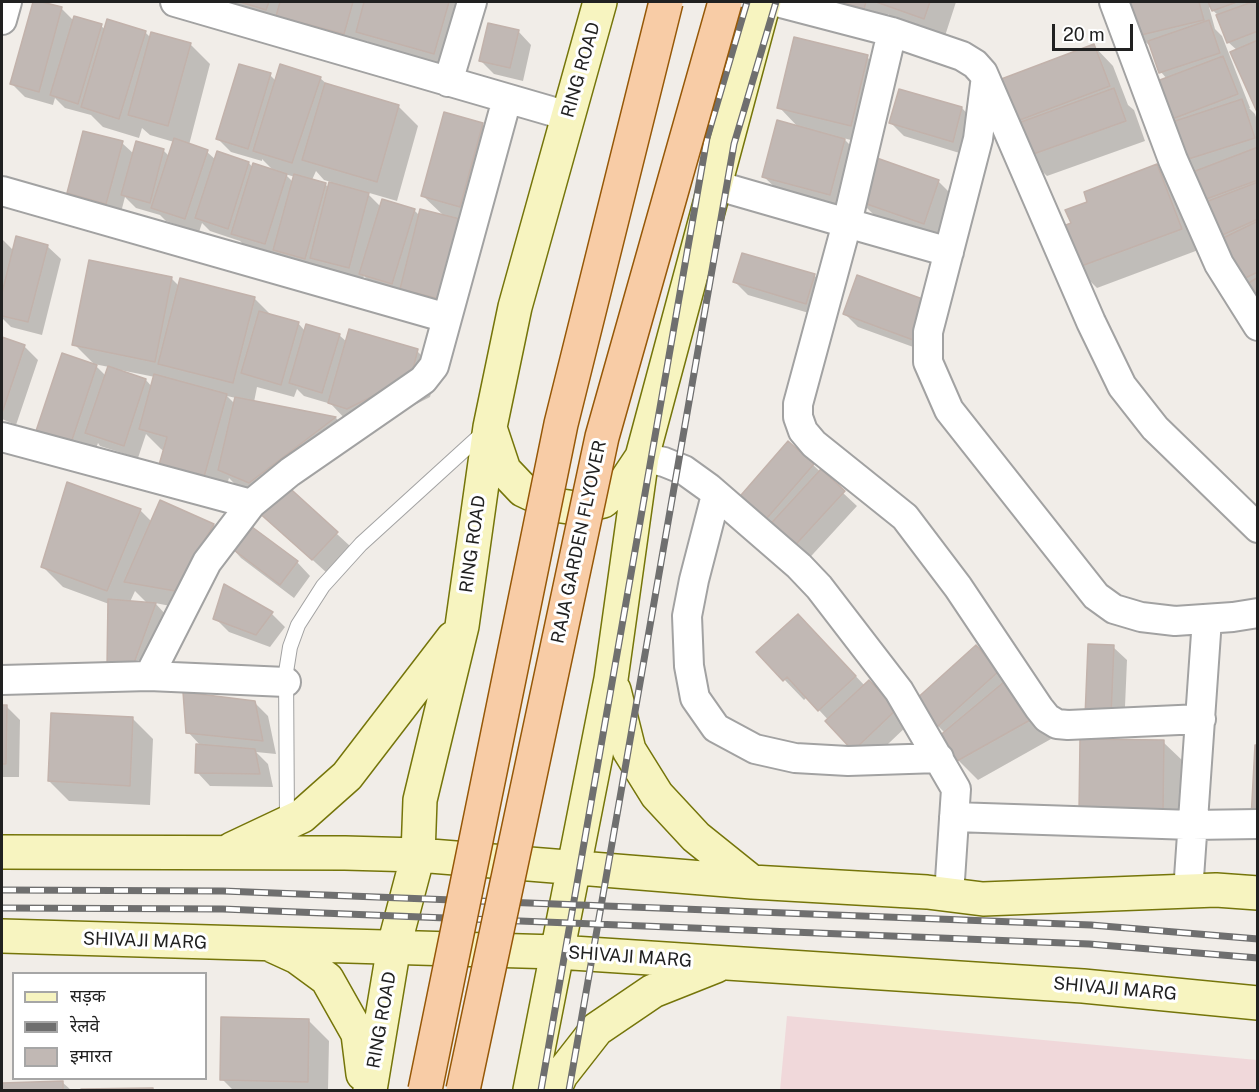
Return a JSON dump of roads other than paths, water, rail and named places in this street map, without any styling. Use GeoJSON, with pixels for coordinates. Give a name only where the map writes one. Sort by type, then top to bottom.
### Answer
{"type":"FeatureCollection","features":[{"type":"Feature","properties":{"kind":"main road","name":"RING ROAD"},"geometry":{"type":"LineString","coordinates":[[368,1090],[394,946],[418,855],[420,800],[462,626],[490,427],[515,307],[600,2]]}},
{"type":"Feature","properties":{"kind":"main road"},"geometry":{"type":"LineString","coordinates":[[425,1090],[561,424],[666,2]]}},
{"type":"Feature","properties":{"kind":"main road","name":"RAJA GARDEN FLYOVER"},"geometry":{"type":"LineString","coordinates":[[463,1090],[602,437],[725,2]]}},
{"type":"Feature","properties":{"kind":"main road"},"geometry":{"type":"LineString","coordinates":[[530,1090],[611,679],[642,457],[764,2]]}},
{"type":"Feature","properties":{"kind":"main road"},"geometry":{"type":"LineString","coordinates":[[490,427],[504,470],[523,490],[555,505],[575,508],[603,501],[626,480],[642,457]]}},
{"type":"Feature","properties":{"kind":"main road"},"geometry":{"type":"LineString","coordinates":[[225,853],[302,816],[347,776],[462,626]]}},
{"type":"Feature","properties":{"kind":"main road"},"geometry":{"type":"LineString","coordinates":[[611,679],[629,750],[657,795],[696,837],[752,882]]}},
{"type":"Feature","properties":{"kind":"main road"},"geometry":{"type":"LineString","coordinates":[[2,852],[418,855],[752,882],[927,892],[983,899],[1188,891],[1257,892]]}},
{"type":"Feature","properties":{"kind":"main road","name":"SHIVAJI MARG"},"geometry":{"type":"LineString","coordinates":[[2,936],[557,952],[1083,986],[1257,1003]]}},
{"type":"Feature","properties":{"kind":"main road"},"geometry":{"type":"LineString","coordinates":[[267,944],[297,957],[327,979],[358,1034],[368,1090]]}},
{"type":"Feature","properties":{"kind":"main road"},"geometry":{"type":"LineString","coordinates":[[554,1090],[561,1076],[597,1029],[653,991],[723,963]]}},
{"type":"Feature","properties":{"kind":"street"},"geometry":{"type":"LineString","coordinates":[[2,20],[7,2]]}},
{"type":"Feature","properties":{"kind":"street"},"geometry":{"type":"LineString","coordinates":[[175,2],[568,116]]}},
{"type":"Feature","properties":{"kind":"street"},"geometry":{"type":"LineString","coordinates":[[448,82],[472,2]]}},
{"type":"Feature","properties":{"kind":"street"},"geometry":{"type":"LineString","coordinates":[[777,2],[892,32],[962,56],[975,64],[983,73],[1090,322],[1122,386],[1155,428],[1257,528]]}},
{"type":"Feature","properties":{"kind":"street"},"geometry":{"type":"LineString","coordinates":[[1114,2],[1173,160],[1219,264],[1257,326]]}},
{"type":"Feature","properties":{"kind":"street"},"geometry":{"type":"LineString","coordinates":[[892,32],[848,223],[798,404],[798,417],[803,431],[814,444],[905,517],[958,587],[1047,718],[1057,724],[1068,725],[1202,719]]}},
{"type":"Feature","properties":{"kind":"street"},"geometry":{"type":"LineString","coordinates":[[985,82],[978,139],[928,332],[928,362],[949,410],[1096,596],[1114,609],[1141,617],[1175,621],[1257,613]]}},
{"type":"Feature","properties":{"kind":"street"},"geometry":{"type":"LineString","coordinates":[[149,676],[207,562],[251,504],[290,472],[423,380],[437,360],[507,99]]}},
{"type":"Feature","properties":{"kind":"street"},"geometry":{"type":"LineString","coordinates":[[715,185],[949,252]]}},
{"type":"Feature","properties":{"kind":"street"},"geometry":{"type":"LineString","coordinates":[[2,190],[447,318]]}},
{"type":"Feature","properties":{"kind":"street"},"geometry":{"type":"LineString","coordinates":[[2,436],[251,504]]}},
{"type":"Feature","properties":{"kind":"street"},"geometry":{"type":"LineString","coordinates":[[642,457],[684,470],[798,566],[819,587],[899,691],[956,789],[950,895]]}},
{"type":"Feature","properties":{"kind":"street"},"geometry":{"type":"LineString","coordinates":[[716,495],[687,616],[689,666],[695,698],[716,728],[755,749],[795,758],[848,761],[939,758]]}},
{"type":"Feature","properties":{"kind":"street"},"geometry":{"type":"LineString","coordinates":[[1188,891],[1202,719],[1207,619]]}},
{"type":"Feature","properties":{"kind":"street"},"geometry":{"type":"LineString","coordinates":[[2,680],[149,676],[286,682]]}},
{"type":"Feature","properties":{"kind":"street"},"geometry":{"type":"LineString","coordinates":[[954,818],[1192,825],[1257,824]]}},
{"type":"Feature","properties":{"kind":"lane"},"geometry":{"type":"LineString","coordinates":[[288,824],[286,682],[290,647],[298,625],[323,586],[361,544],[490,427]]}},
{"type":"Feature","properties":{"kind":"railway"},"geometry":{"type":"LineString","coordinates":[[541,1090],[707,138],[747,2]]}},
{"type":"Feature","properties":{"kind":"railway"},"geometry":{"type":"LineString","coordinates":[[569,1090],[734,144],[776,2]]}},
{"type":"Feature","properties":{"kind":"railway"},"geometry":{"type":"LineString","coordinates":[[2,890],[223,891],[1091,925],[1258,939]]}},
{"type":"Feature","properties":{"kind":"railway"},"geometry":{"type":"LineString","coordinates":[[2,908],[223,909],[1089,944],[1258,958]]}}]}
